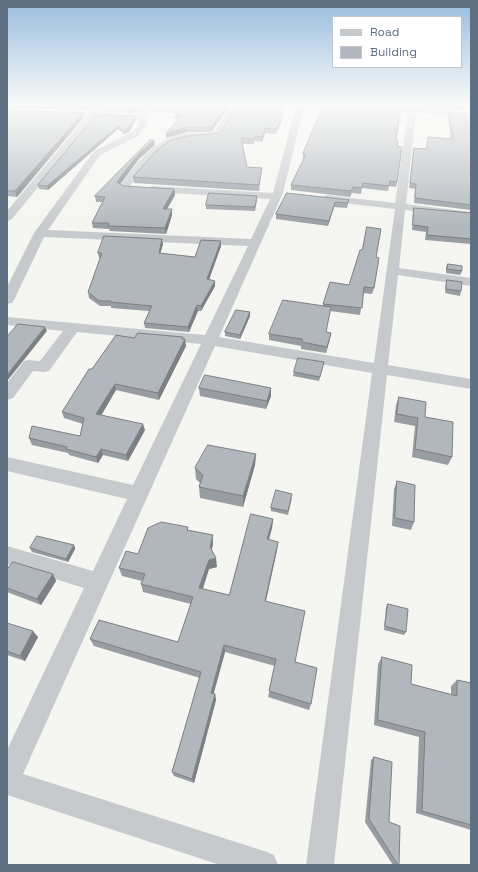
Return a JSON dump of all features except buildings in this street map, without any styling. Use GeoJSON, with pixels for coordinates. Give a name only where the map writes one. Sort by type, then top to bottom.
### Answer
{"type":"FeatureCollection","features":[{"type":"Feature","properties":{"kind":"street"},"geometry":{"type":"LineString","coordinates":[[7,218],[66,147]]}},
{"type":"Feature","properties":{"kind":"street"},"geometry":{"type":"LineString","coordinates":[[7,300],[40,233],[97,153],[104,147]]}},
{"type":"Feature","properties":{"kind":"street"},"geometry":{"type":"LineString","coordinates":[[162,147],[149,155],[124,188],[280,194]]}},
{"type":"Feature","properties":{"kind":"street"},"geometry":{"type":"LineString","coordinates":[[264,865],[7,780],[138,494],[255,243],[280,194],[291,147]]}},
{"type":"Feature","properties":{"kind":"street"},"geometry":{"type":"LineString","coordinates":[[320,865],[407,147]]}},
{"type":"Feature","properties":{"kind":"street"},"geometry":{"type":"LineString","coordinates":[[316,197],[471,215]]}},
{"type":"Feature","properties":{"kind":"street"},"geometry":{"type":"LineString","coordinates":[[40,233],[255,243]]}},
{"type":"Feature","properties":{"kind":"street"},"geometry":{"type":"LineString","coordinates":[[393,271],[471,282]]}},
{"type":"Feature","properties":{"kind":"street"},"geometry":{"type":"LineString","coordinates":[[7,321],[210,340],[471,384]]}},
{"type":"Feature","properties":{"kind":"street"},"geometry":{"type":"LineString","coordinates":[[7,394],[29,365],[44,367],[73,328]]}},
{"type":"Feature","properties":{"kind":"street"},"geometry":{"type":"LineString","coordinates":[[7,464],[138,494]]}},
{"type":"Feature","properties":{"kind":"street"},"geometry":{"type":"LineString","coordinates":[[7,555],[98,582]]}}]}
